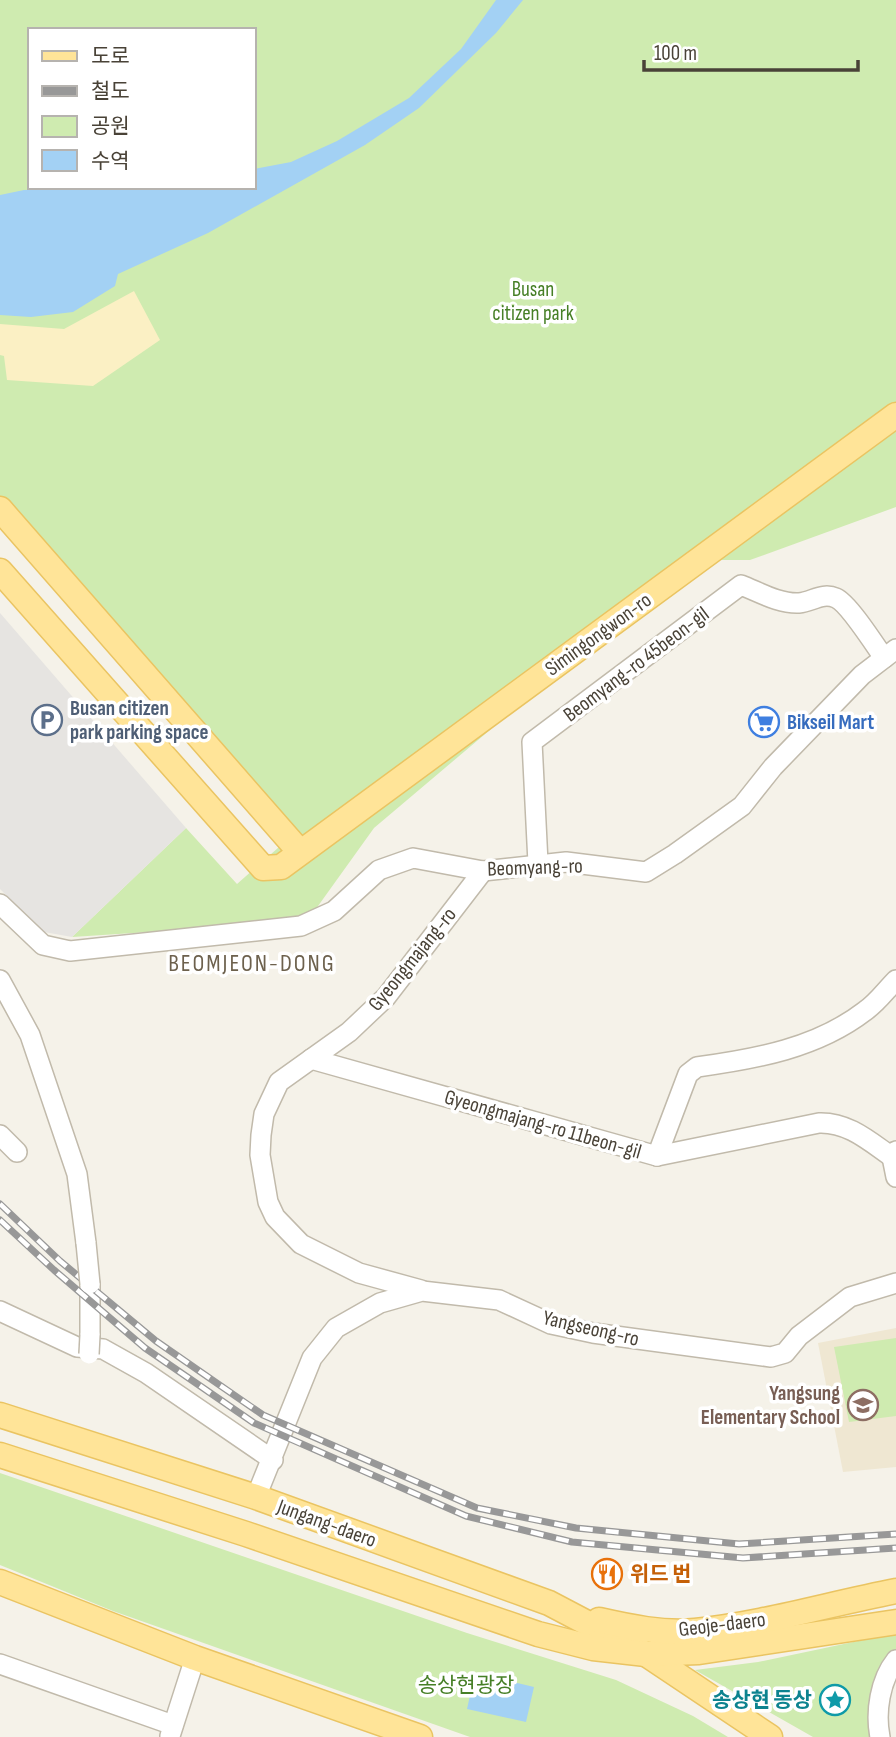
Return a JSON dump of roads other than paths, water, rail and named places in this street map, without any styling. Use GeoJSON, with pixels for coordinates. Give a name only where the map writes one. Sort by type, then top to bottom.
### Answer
{"type":"FeatureCollection","features":[{"type":"Feature","properties":{"kind":"main road","name":"Simingongwon-ro"},"geometry":{"type":"LineString","coordinates":[[0,570],[263,868],[281,867],[896,415]]}},
{"type":"Feature","properties":{"kind":"main road"},"geometry":{"type":"LineString","coordinates":[[0,509],[300,852]]}},
{"type":"Feature","properties":{"kind":"main road","name":"Jungang-daero"},"geometry":{"type":"LineString","coordinates":[[0,1415],[256,1497],[549,1604],[646,1654],[770,1737]]}},
{"type":"Feature","properties":{"kind":"main road","name":"Jungang-daero"},"geometry":{"type":"LineString","coordinates":[[0,1455],[246,1534],[537,1634],[593,1648],[646,1654]]}},
{"type":"Feature","properties":{"kind":"main road"},"geometry":{"type":"LineString","coordinates":[[0,1582],[195,1658],[420,1737]]}},
{"type":"Feature","properties":{"kind":"main road","name":"Geoje-daero"},"geometry":{"type":"LineString","coordinates":[[549,1604],[601,1620],[647,1629],[694,1631],[770,1619],[896,1591]]}},
{"type":"Feature","properties":{"kind":"main road","name":"Geoje-daero"},"geometry":{"type":"LineString","coordinates":[[646,1654],[711,1650],[896,1622]]}},
{"type":"Feature","properties":{"kind":"street","name":"Beomyang-ro 45beon-gil"},"geometry":{"type":"LineString","coordinates":[[538,863],[532,743],[741,585],[790,603],[801,603],[825,595],[839,599],[890,653]]}},
{"type":"Feature","properties":{"kind":"street","name":"Beomyang-ro"},"geometry":{"type":"LineString","coordinates":[[3,913],[43,945],[70,951],[301,926],[334,911],[379,870],[413,858],[484,871],[566,862],[646,873],[741,806],[773,767],[862,675],[890,653]]}},
{"type":"Feature","properties":{"kind":"street","name":"Gyeongmajang-ro"},"geometry":{"type":"LineString","coordinates":[[422,1291],[359,1273],[312,1250],[301,1244],[275,1217],[268,1202],[260,1155],[264,1114],[279,1082],[349,1032],[386,997],[484,871]]}},
{"type":"Feature","properties":{"kind":"street"},"geometry":{"type":"LineString","coordinates":[[0,980],[30,1035],[77,1174],[90,1284],[90,1344]]}},
{"type":"Feature","properties":{"kind":"street"},"geometry":{"type":"LineString","coordinates":[[657,1156],[688,1074],[697,1067],[789,1049],[829,1035],[867,1010],[896,980]]}},
{"type":"Feature","properties":{"kind":"street","name":"Gyeongmajang-ro 11beon-gil"},"geometry":{"type":"LineString","coordinates":[[310,1059],[657,1156],[819,1122],[835,1122],[854,1130],[894,1154]]}},
{"type":"Feature","properties":{"kind":"street"},"geometry":{"type":"LineString","coordinates":[[0,1135],[17,1152]]}},
{"type":"Feature","properties":{"kind":"street"},"geometry":{"type":"LineString","coordinates":[[894,1154],[896,1177]]}},
{"type":"Feature","properties":{"kind":"street","name":"Yangseong-ro"},"geometry":{"type":"LineString","coordinates":[[256,1497],[312,1358],[336,1328],[380,1303],[422,1291],[499,1300],[551,1324],[593,1333],[771,1357],[785,1353],[799,1336],[850,1297],[896,1283]]}},
{"type":"Feature","properties":{"kind":"street"},"geometry":{"type":"LineString","coordinates":[[0,1311],[77,1347],[103,1349],[146,1373],[272,1460]]}},
{"type":"Feature","properties":{"kind":"street"},"geometry":{"type":"LineString","coordinates":[[0,1664],[171,1731],[195,1658]]}},
{"type":"Feature","properties":{"kind":"street"},"geometry":{"type":"LineString","coordinates":[[880,1737],[877,1708],[896,1660]]}},
{"type":"Feature","properties":{"kind":"water"},"geometry":{"type":"Polygon","coordinates":[[[496,0],[523,0],[496,33],[419,108],[365,145],[208,233],[118,274],[115,286],[73,312],[31,317],[0,315],[0,195],[24,190],[256,189],[256,169],[291,162],[337,141],[409,98],[461,49],[496,0]]]}},
{"type":"Feature","properties":{"kind":"water"},"geometry":{"type":"Polygon","coordinates":[[[475,1673],[534,1687],[526,1722],[467,1709],[475,1673]]]}},
{"type":"Feature","properties":{"kind":"railway"},"geometry":{"type":"LineString","coordinates":[[0,1204],[60,1261],[156,1341],[263,1415],[477,1508],[576,1528],[739,1544],[896,1534]]}},
{"type":"Feature","properties":{"kind":"railway"},"geometry":{"type":"LineString","coordinates":[[0,1220],[145,1348],[254,1423],[466,1516],[572,1542],[743,1558],[896,1548]]}},
{"type":"Feature","properties":{"kind":"place","name":"Busan citizen park parking space"},"geometry":{"type":"Point","coordinates":[47,720]}},
{"type":"Feature","properties":{"kind":"place","name":"Bikseil Mart"},"geometry":{"type":"Point","coordinates":[764,722]}},
{"type":"Feature","properties":{"kind":"place","name":"Yangsung Elementary School"},"geometry":{"type":"Point","coordinates":[863,1405]}},
{"type":"Feature","properties":{"kind":"place","name":"위드 번"},"geometry":{"type":"Point","coordinates":[607,1574]}},
{"type":"Feature","properties":{"kind":"place","name":"송상현 동상"},"geometry":{"type":"Point","coordinates":[835,1700]}},
{"type":"Feature","properties":{"kind":"district","name":"BEOMJEON-DONG"},"geometry":{"type":"Point","coordinates":[252,963]}},
{"type":"Feature","properties":{"kind":"park label","name":"Busan citizen park"},"geometry":{"type":"Point","coordinates":[533,301]}},
{"type":"Feature","properties":{"kind":"park label","name":"송상현광장"},"geometry":{"type":"Point","coordinates":[466,1685]}}]}
